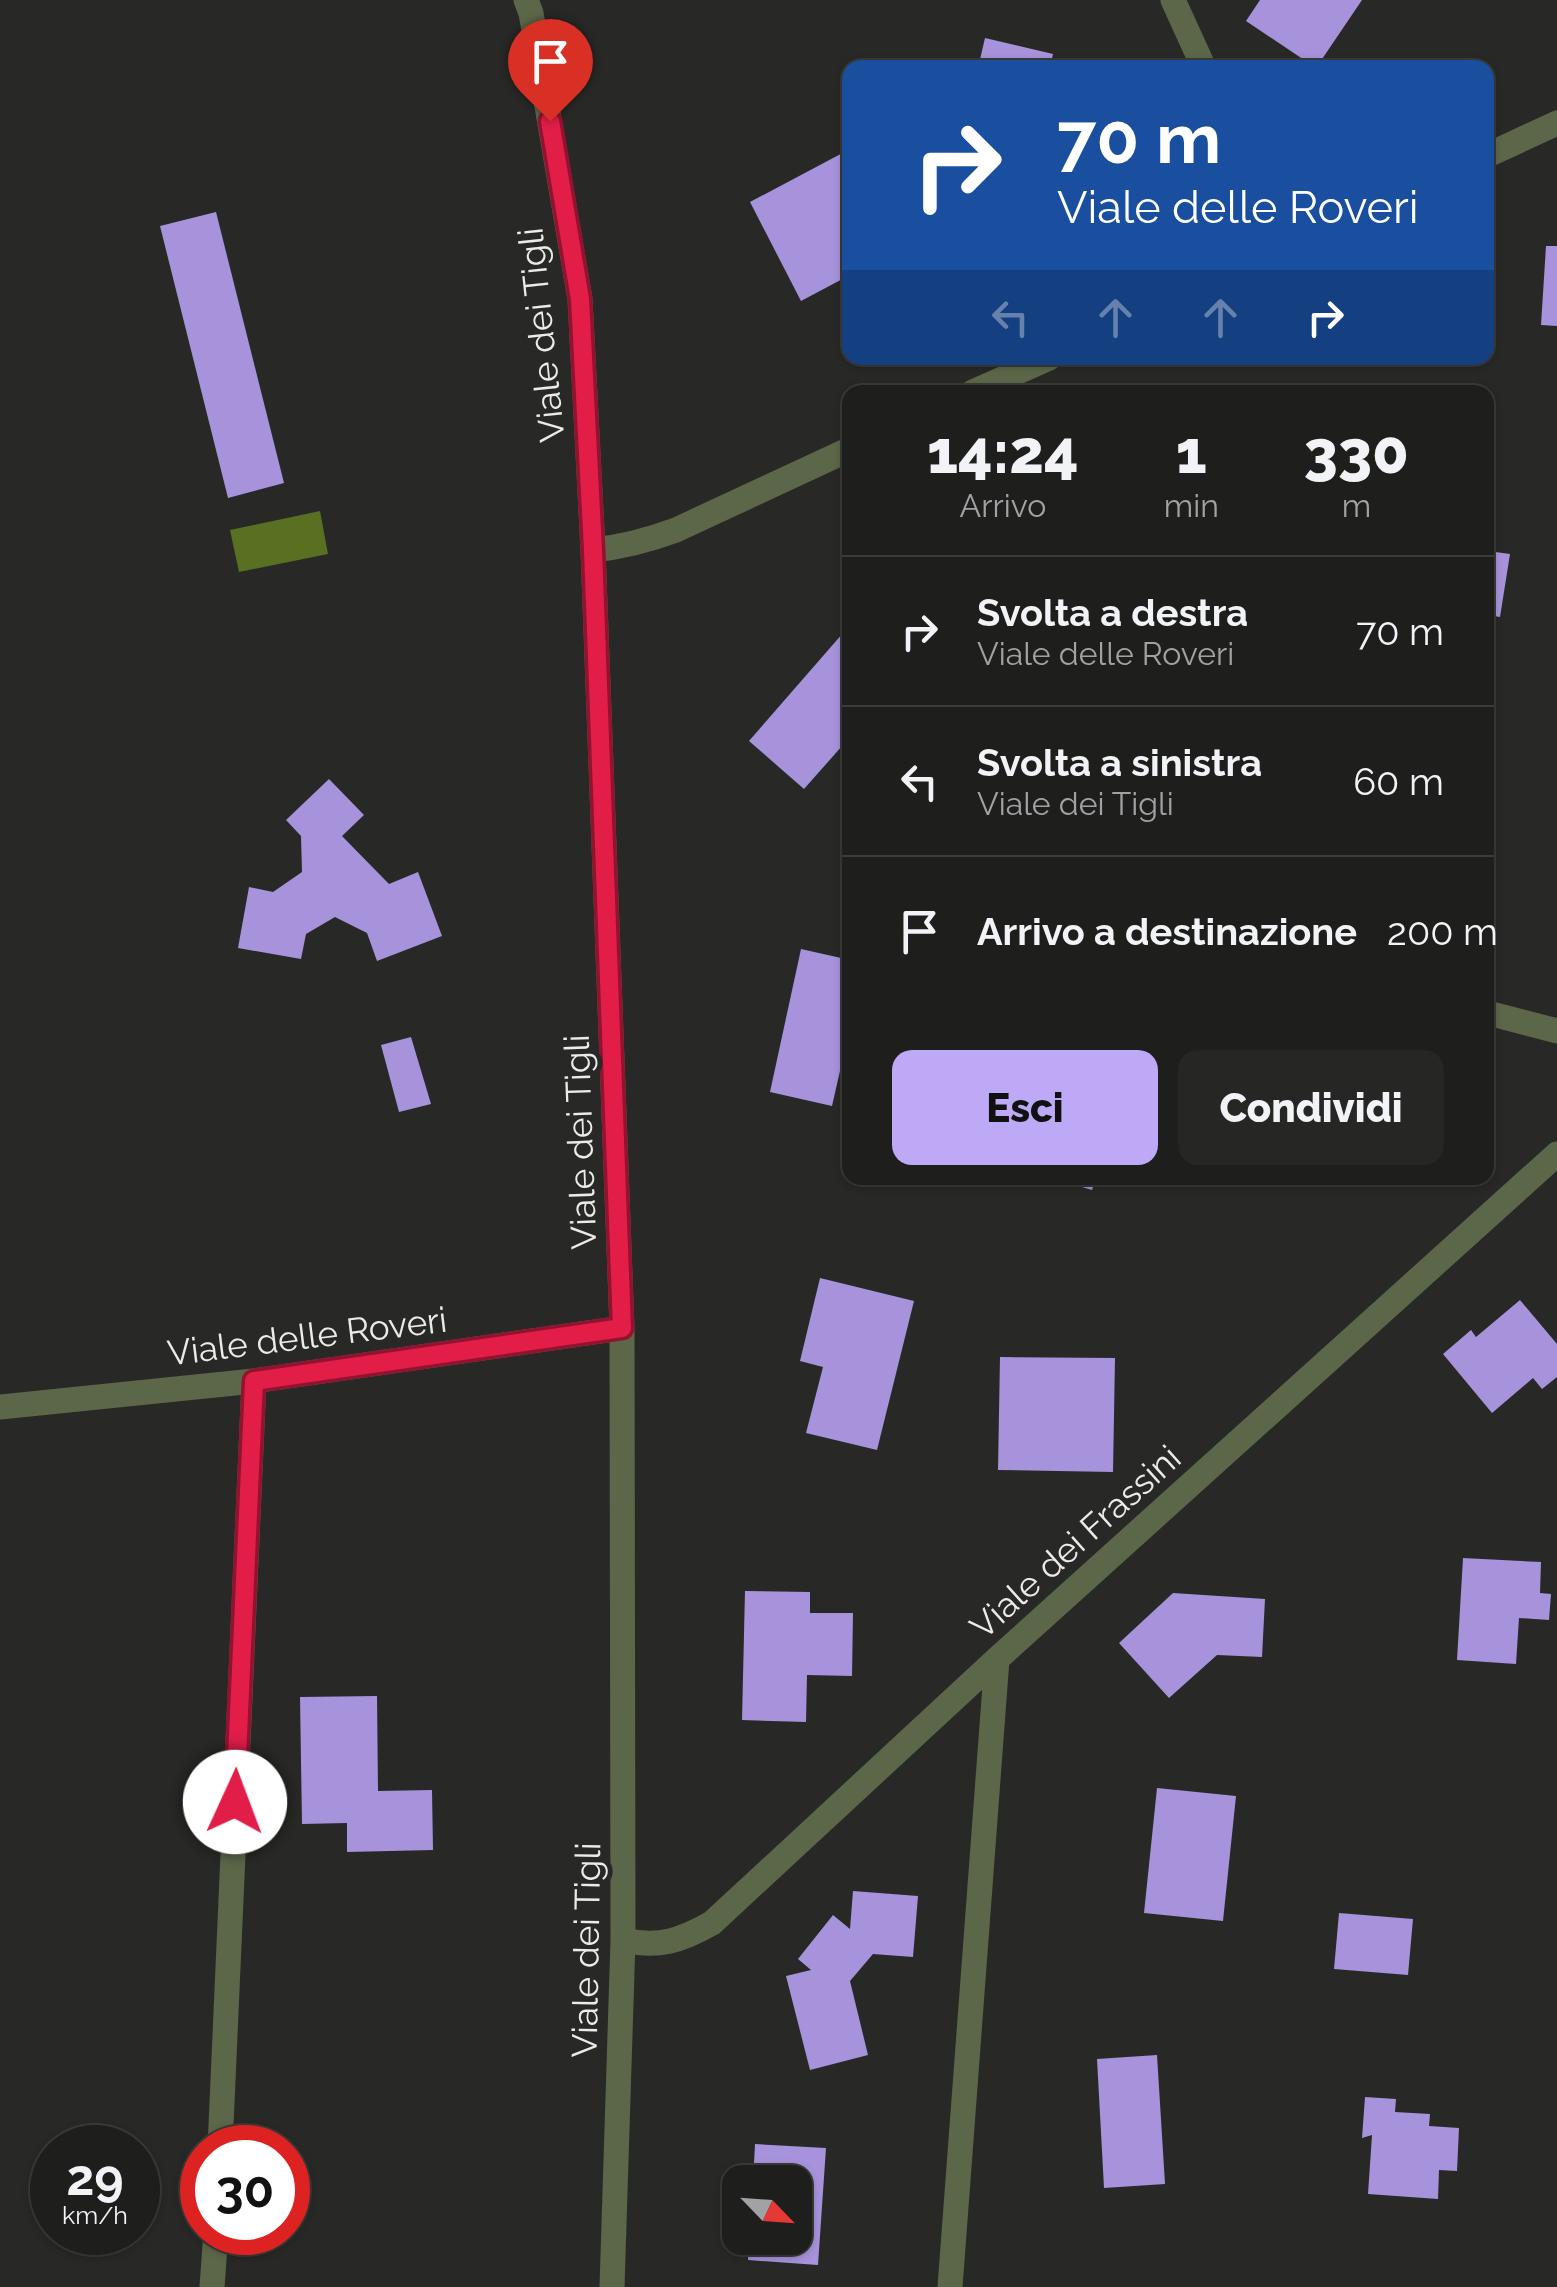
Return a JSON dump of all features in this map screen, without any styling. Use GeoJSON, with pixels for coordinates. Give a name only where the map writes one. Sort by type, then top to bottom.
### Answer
{"type":"FeatureCollection","features":[{"type":"Feature","properties":{"kind":"street","name":"Viale dei Tigli"},"geometry":{"type":"LineString","coordinates":[[526,0],[580,299],[593,550],[622,1328],[623,1940],[612,2287]]}},
{"type":"Feature","properties":{"kind":"street"},"geometry":{"type":"LineString","coordinates":[[1172,0],[1200,60]]}},
{"type":"Feature","properties":{"kind":"street"},"geometry":{"type":"LineString","coordinates":[[1494,152],[1557,122]]}},
{"type":"Feature","properties":{"kind":"street"},"geometry":{"type":"LineString","coordinates":[[989,385],[1033,365]]}},
{"type":"Feature","properties":{"kind":"street"},"geometry":{"type":"LineString","coordinates":[[593,550],[636,543],[676,530],[842,454]]}},
{"type":"Feature","properties":{"kind":"street"},"geometry":{"type":"LineString","coordinates":[[1494,1015],[1557,1031]]}},
{"type":"Feature","properties":{"kind":"street","name":"Viale dei Frassini"},"geometry":{"type":"LineString","coordinates":[[623,1940],[638,1944],[670,1942],[712,1923],[997,1659],[1557,1154]]}},
{"type":"Feature","properties":{"kind":"street","name":"Viale delle Roveri"},"geometry":{"type":"LineString","coordinates":[[0,1407],[254,1381],[622,1328]]}},
{"type":"Feature","properties":{"kind":"street"},"geometry":{"type":"LineString","coordinates":[[221,2125],[254,1381]]}},
{"type":"Feature","properties":{"kind":"street"},"geometry":{"type":"LineString","coordinates":[[950,2287],[997,1659]]}},
{"type":"Feature","properties":{"kind":"street"},"geometry":{"type":"LineString","coordinates":[[212,2287],[214,2255]]}},
{"type":"Feature","properties":{"kind":"shaded area"},"geometry":{"type":"Polygon","coordinates":[[[320,511],[328,554],[239,572],[230,530],[320,511]]]}},
{"type":"Feature","properties":{"kind":"building"},"geometry":{"type":"Polygon","coordinates":[[[1260,0],[1362,0],[1321,60],[1304,60],[1246,21],[1260,0]]]}},
{"type":"Feature","properties":{"kind":"building"},"geometry":{"type":"Polygon","coordinates":[[[985,38],[1053,54],[1052,60],[980,60],[985,38]]]}},
{"type":"Feature","properties":{"kind":"building"},"geometry":{"type":"Polygon","coordinates":[[[842,153],[842,279],[801,301],[750,202],[842,153]]]}},
{"type":"Feature","properties":{"kind":"building"},"geometry":{"type":"Polygon","coordinates":[[[216,212],[284,483],[228,498],[160,226],[216,212]]]}},
{"type":"Feature","properties":{"kind":"building"},"geometry":{"type":"Polygon","coordinates":[[[1546,246],[1557,246],[1557,326],[1541,325],[1546,246]]]}},
{"type":"Feature","properties":{"kind":"building"},"geometry":{"type":"Polygon","coordinates":[[[1494,552],[1510,554],[1500,617],[1494,616],[1494,552]]]}},
{"type":"Feature","properties":{"kind":"building"},"geometry":{"type":"Polygon","coordinates":[[[842,634],[842,746],[804,789],[749,741],[842,634]]]}},
{"type":"Feature","properties":{"kind":"building"},"geometry":{"type":"Polygon","coordinates":[[[329,779],[364,815],[342,836],[389,884],[418,872],[442,936],[377,961],[367,933],[335,917],[306,934],[301,959],[238,948],[249,887],[273,892],[302,872],[301,836],[286,820],[329,779]]]}},
{"type":"Feature","properties":{"kind":"building"},"geometry":{"type":"Polygon","coordinates":[[[801,949],[842,958],[842,1062],[832,1106],[770,1092],[801,949]]]}},
{"type":"Feature","properties":{"kind":"building"},"geometry":{"type":"Polygon","coordinates":[[[411,1037],[431,1104],[399,1112],[381,1045],[411,1037]]]}},
{"type":"Feature","properties":{"kind":"building"},"geometry":{"type":"Polygon","coordinates":[[[820,1278],[914,1301],[877,1450],[806,1433],[823,1367],[800,1361],[820,1278]]]}},
{"type":"Feature","properties":{"kind":"building"},"geometry":{"type":"Polygon","coordinates":[[[1520,1300],[1557,1344],[1557,1377],[1542,1389],[1533,1378],[1492,1413],[1443,1354],[1471,1330],[1476,1337],[1520,1300]]]}},
{"type":"Feature","properties":{"kind":"building"},"geometry":{"type":"Polygon","coordinates":[[[1000,1357],[1115,1358],[1113,1472],[998,1470],[1000,1357]]]}},
{"type":"Feature","properties":{"kind":"building"},"geometry":{"type":"Polygon","coordinates":[[[1463,1558],[1541,1562],[1540,1593],[1551,1594],[1549,1620],[1519,1618],[1516,1664],[1457,1660],[1463,1558]]]}},
{"type":"Feature","properties":{"kind":"building"},"geometry":{"type":"Polygon","coordinates":[[[745,1591],[810,1592],[810,1613],[853,1613],[852,1676],[807,1675],[806,1722],[742,1720],[745,1591]]]}},
{"type":"Feature","properties":{"kind":"building"},"geometry":{"type":"Polygon","coordinates":[[[1173,1593],[1265,1599],[1262,1657],[1217,1655],[1169,1698],[1119,1643],[1173,1593]]]}},
{"type":"Feature","properties":{"kind":"building"},"geometry":{"type":"Polygon","coordinates":[[[377,1696],[378,1791],[432,1790],[433,1850],[347,1852],[347,1823],[302,1824],[300,1697],[377,1696]]]}},
{"type":"Feature","properties":{"kind":"building"},"geometry":{"type":"Polygon","coordinates":[[[1157,1788],[1236,1796],[1223,1921],[1144,1913],[1157,1788]]]}},
{"type":"Feature","properties":{"kind":"building"},"geometry":{"type":"Polygon","coordinates":[[[853,1891],[918,1896],[913,1957],[873,1954],[850,1981],[868,2055],[810,2070],[786,1976],[811,1970],[798,1959],[833,1915],[850,1929],[853,1891]]]}},
{"type":"Feature","properties":{"kind":"building"},"geometry":{"type":"Polygon","coordinates":[[[1339,1913],[1413,1919],[1408,1975],[1334,1969],[1339,1913]]]}},
{"type":"Feature","properties":{"kind":"building"},"geometry":{"type":"Polygon","coordinates":[[[1157,2055],[1165,2184],[1104,2188],[1097,2059],[1157,2055]]]}},
{"type":"Feature","properties":{"kind":"building"},"geometry":{"type":"Polygon","coordinates":[[[1365,2097],[1396,2099],[1395,2112],[1430,2114],[1429,2126],[1459,2128],[1457,2171],[1439,2170],[1438,2199],[1368,2194],[1372,2135],[1362,2138],[1365,2097]]]}},
{"type":"Feature","properties":{"kind":"building"},"geometry":{"type":"Polygon","coordinates":[[[755,2144],[826,2148],[818,2265],[748,2260],[748,2255],[812,2255],[812,2165],[754,2165],[755,2144]]]}},
{"type":"Feature","properties":{"kind":"route"},"geometry":{"type":"LineString","coordinates":[[235,1802],[254,1381],[622,1328],[580,299],[550,121]]}}]}
